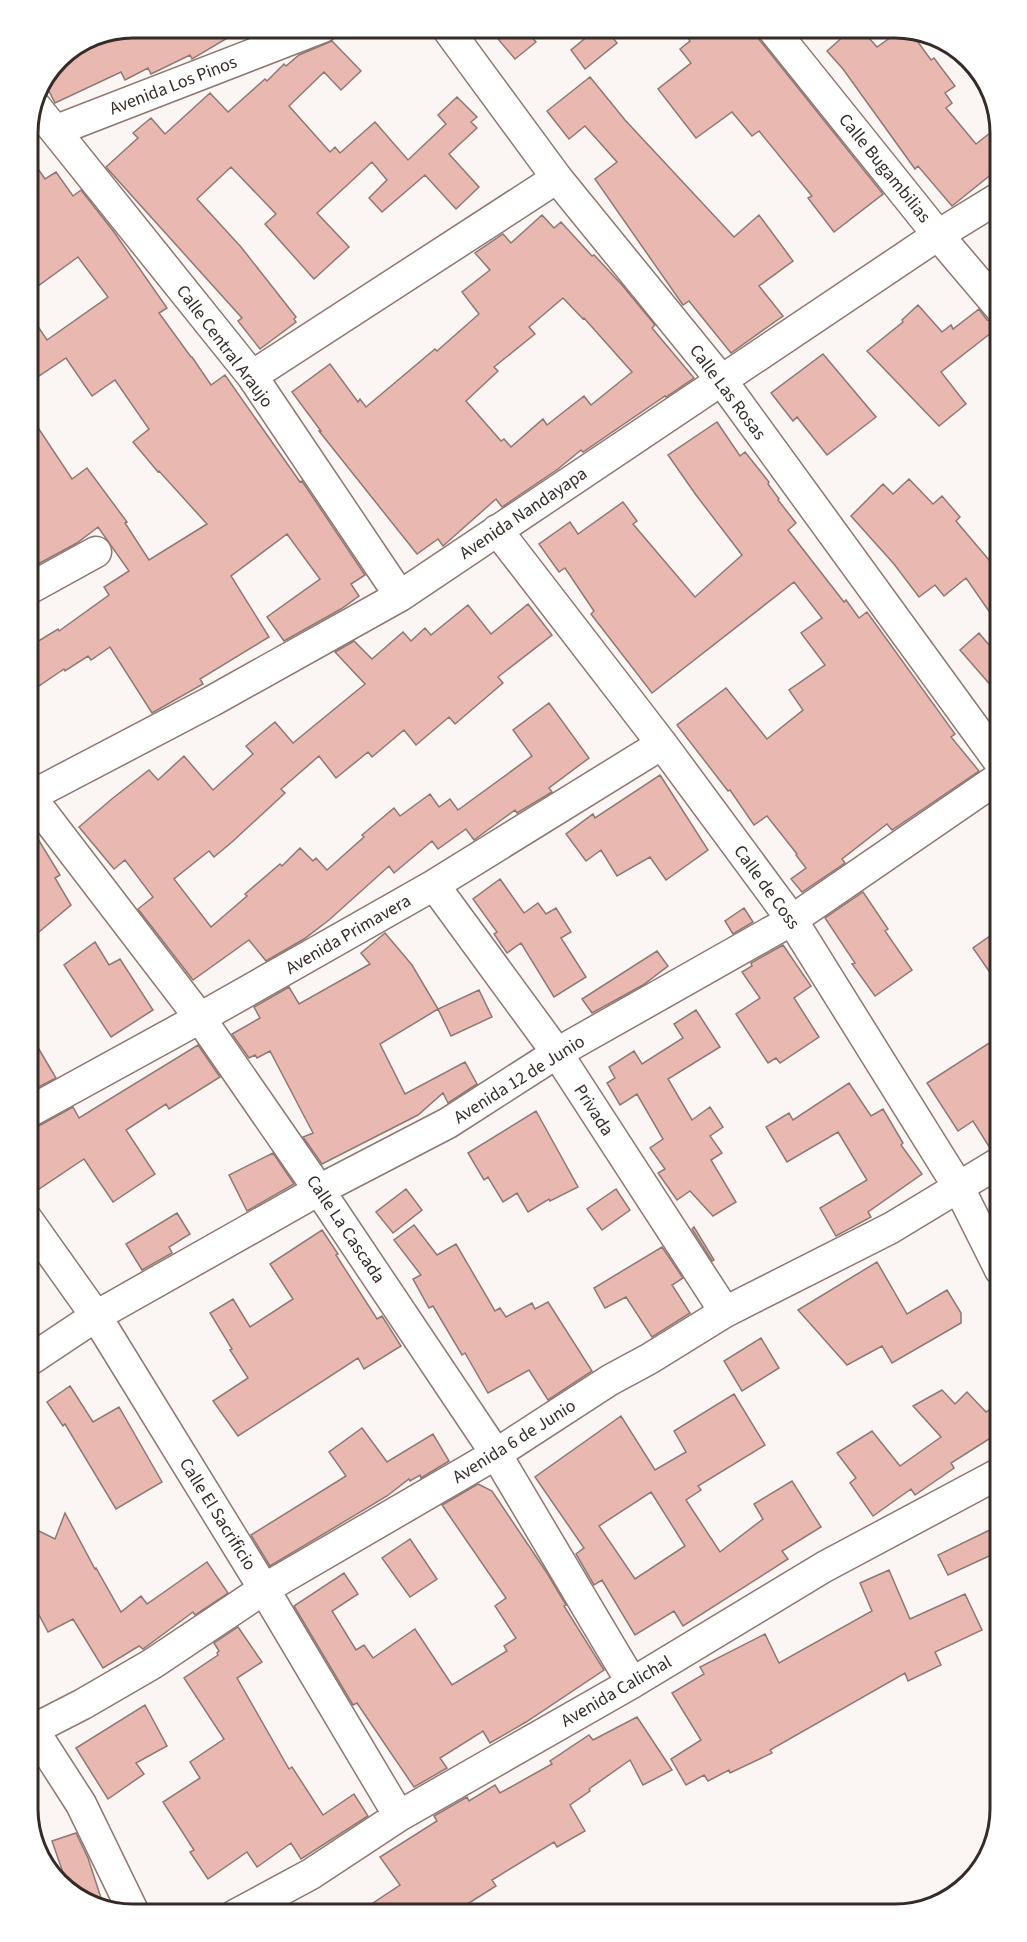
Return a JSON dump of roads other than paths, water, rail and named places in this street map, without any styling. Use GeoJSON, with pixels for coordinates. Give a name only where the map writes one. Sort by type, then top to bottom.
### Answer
{"type":"FeatureCollection","features":[{"type":"Feature","properties":{"kind":"street","name":"Avenida Los Pinos"},"geometry":{"type":"LineString","coordinates":[[57,130],[295,38]]}},
{"type":"Feature","properties":{"kind":"street","name":"Calle Las Rosas"},"geometry":{"type":"LineString","coordinates":[[454,38],[557,178],[722,381],[990,749]]}},
{"type":"Feature","properties":{"kind":"street","name":"Calle Bugambilias"},"geometry":{"type":"LineString","coordinates":[[780,38],[990,296]]}},
{"type":"Feature","properties":{"kind":"street","name":"Calle Central Araujo"},"geometry":{"type":"LineString","coordinates":[[40,111],[252,376],[400,596]]}},
{"type":"Feature","properties":{"kind":"street"},"geometry":{"type":"LineString","coordinates":[[252,376],[557,178]]}},
{"type":"Feature","properties":{"kind":"street","name":"Avenida Nandayapa"},"geometry":{"type":"LineString","coordinates":[[38,792],[212,701],[400,596],[938,235],[990,203]]}},
{"type":"Feature","properties":{"kind":"street","name":"Calle de Coss"},"geometry":{"type":"LineString","coordinates":[[497,530],[662,744],[792,921],[959,1188],[990,1249]]}},
{"type":"Feature","properties":{"kind":"street"},"geometry":{"type":"LineString","coordinates":[[38,584],[96,552]]}},
{"type":"Feature","properties":{"kind":"street","name":"Avenida Primavera"},"geometry":{"type":"LineString","coordinates":[[38,1107],[434,885],[662,744]]}},
{"type":"Feature","properties":{"kind":"street","name":"Avenida 12 de Junio"},"geometry":{"type":"LineString","coordinates":[[38,1355],[96,1316],[319,1190],[448,1123],[557,1053],[792,921],[990,784]]}},
{"type":"Feature","properties":{"kind":"street","name":"Calle La Cascada"},"geometry":{"type":"LineString","coordinates":[[38,810],[200,1018],[319,1190],[496,1454],[632,1683]]}},
{"type":"Feature","properties":{"kind":"street","name":"Privada"},"geometry":{"type":"LineString","coordinates":[[434,885],[557,1053],[725,1312]]}},
{"type":"Feature","properties":{"kind":"street","name":"Avenida 6 de Junio"},"geometry":{"type":"LineString","coordinates":[[38,1724],[44,1724],[83,1704],[152,1664],[264,1589],[496,1454],[610,1380],[725,1312],[891,1228],[990,1168]]}},
{"type":"Feature","properties":{"kind":"street","name":"Calle El Sacrificio"},"geometry":{"type":"LineString","coordinates":[[38,1234],[96,1316],[264,1589],[399,1816]]}},
{"type":"Feature","properties":{"kind":"street","name":"Avenida Calichal"},"geometry":{"type":"LineString","coordinates":[[255,1904],[311,1874],[399,1816],[632,1683],[824,1567],[990,1478]]}},
{"type":"Feature","properties":{"kind":"street"},"geometry":{"type":"LineString","coordinates":[[38,1737],[81,1804],[130,1904]]}}]}
